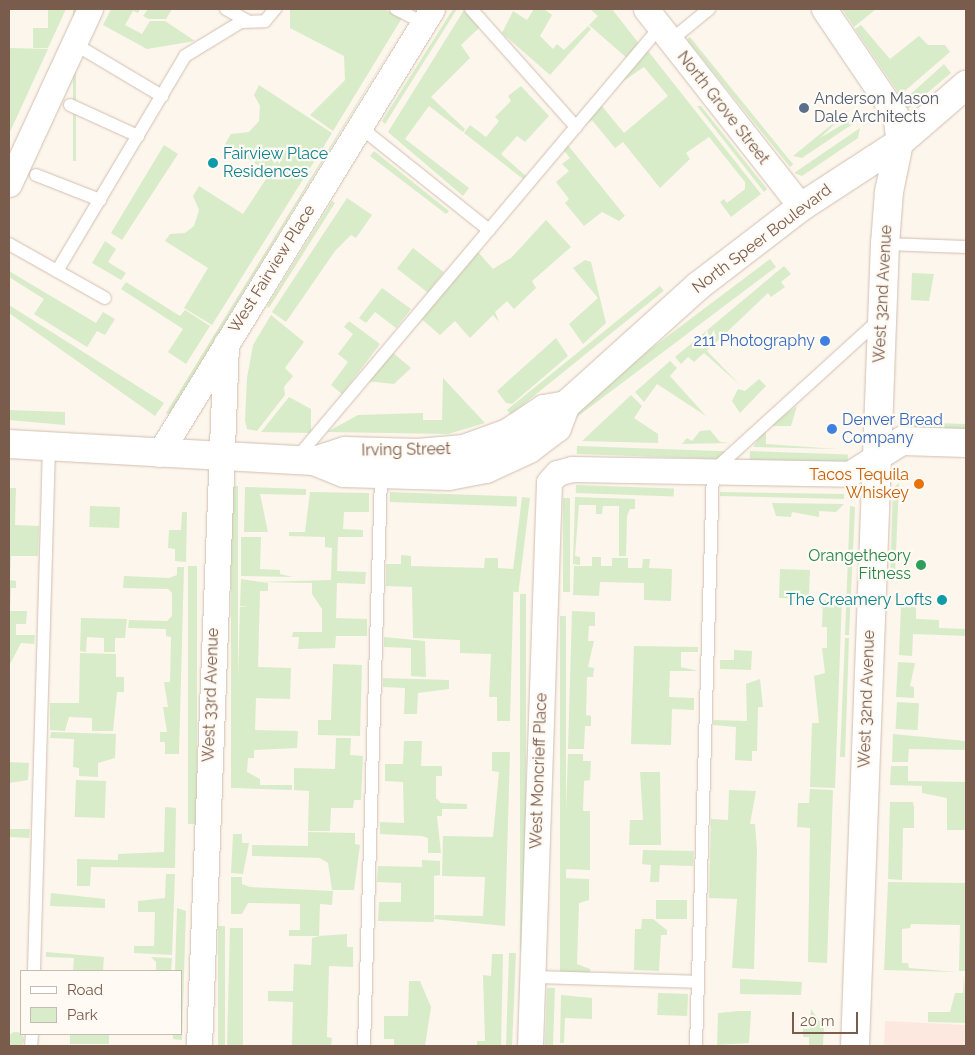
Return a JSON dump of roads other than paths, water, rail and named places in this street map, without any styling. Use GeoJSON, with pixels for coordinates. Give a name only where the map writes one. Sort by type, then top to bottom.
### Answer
{"type":"FeatureCollection","features":[{"type":"Feature","properties":{"kind":"main road","name":"North Speer Boulevard"},"geometry":{"type":"LineString","coordinates":[[566,405],[698,286],[801,207],[899,143],[966,85]]}},
{"type":"Feature","properties":{"kind":"main road","name":"West 32nd Avenue"},"geometry":{"type":"LineString","coordinates":[[854,1046],[885,244],[889,192],[899,143]]}},
{"type":"Feature","properties":{"kind":"main road","name":"Irving Street"},"geometry":{"type":"LineString","coordinates":[[9,444],[159,454],[305,460],[345,451],[418,453],[464,449],[508,433],[544,409],[566,405]]}},
{"type":"Feature","properties":{"kind":"main road","name":"Irving Street"},"geometry":{"type":"LineString","coordinates":[[305,460],[344,473],[449,476],[509,461],[557,428],[566,405]]}},
{"type":"Feature","properties":{"kind":"main road"},"geometry":{"type":"LineString","coordinates":[[876,457],[902,441],[966,443]]}},
{"type":"Feature","properties":{"kind":"street"},"geometry":{"type":"LineString","coordinates":[[9,184],[90,9]]}},
{"type":"Feature","properties":{"kind":"street"},"geometry":{"type":"LineString","coordinates":[[824,9],[892,110],[899,143]]}},
{"type":"Feature","properties":{"kind":"street","name":"West Fairview Place"},"geometry":{"type":"LineString","coordinates":[[159,454],[428,16]]}},
{"type":"Feature","properties":{"kind":"street","name":"North Grove Street"},"geometry":{"type":"LineString","coordinates":[[659,25],[801,207]]}},
{"type":"Feature","properties":{"kind":"street","name":"West 33rd Avenue"},"geometry":{"type":"LineString","coordinates":[[200,1046],[219,456],[226,344]]}},
{"type":"Feature","properties":{"kind":"street"},"geometry":{"type":"LineString","coordinates":[[713,472],[849,474],[876,457]]}},
{"type":"Feature","properties":{"kind":"street","name":"West Moncrieff Place"},"geometry":{"type":"LineString","coordinates":[[530,1046],[548,495],[553,476],[566,470],[713,472]]}},
{"type":"Feature","properties":{"kind":"lane"},"geometry":{"type":"LineString","coordinates":[[226,9],[246,20],[265,21],[275,9]]}},
{"type":"Feature","properties":{"kind":"lane"},"geometry":{"type":"LineString","coordinates":[[396,9],[428,16]]}},
{"type":"Feature","properties":{"kind":"lane"},"geometry":{"type":"LineString","coordinates":[[471,9],[576,127]]}},
{"type":"Feature","properties":{"kind":"lane"},"geometry":{"type":"LineString","coordinates":[[305,460],[488,230],[576,127],[659,25],[709,9]]}},
{"type":"Feature","properties":{"kind":"lane"},"geometry":{"type":"LineString","coordinates":[[57,271],[186,56],[246,20]]}},
{"type":"Feature","properties":{"kind":"lane"},"geometry":{"type":"LineString","coordinates":[[73,43],[162,96]]}},
{"type":"Feature","properties":{"kind":"lane"},"geometry":{"type":"LineString","coordinates":[[70,105],[138,136]]}},
{"type":"Feature","properties":{"kind":"lane"},"geometry":{"type":"LineString","coordinates":[[360,127],[488,230]]}},
{"type":"Feature","properties":{"kind":"lane"},"geometry":{"type":"LineString","coordinates":[[36,175],[100,200]]}},
{"type":"Feature","properties":{"kind":"lane"},"geometry":{"type":"LineString","coordinates":[[9,244],[105,298]]}},
{"type":"Feature","properties":{"kind":"lane"},"geometry":{"type":"LineString","coordinates":[[885,244],[966,247]]}},
{"type":"Feature","properties":{"kind":"lane"},"geometry":{"type":"LineString","coordinates":[[696,1046],[713,472],[882,317]]}},
{"type":"Feature","properties":{"kind":"lane"},"geometry":{"type":"LineString","coordinates":[[34,970],[49,448]]}},
{"type":"Feature","properties":{"kind":"lane"},"geometry":{"type":"LineString","coordinates":[[364,1046],[381,475]]}},
{"type":"Feature","properties":{"kind":"lane"},"geometry":{"type":"LineString","coordinates":[[532,977],[698,982]]}},
{"type":"Feature","properties":{"kind":"place","name":"Anderson Mason Dale Architects"},"geometry":{"type":"Point","coordinates":[804,108]}},
{"type":"Feature","properties":{"kind":"place","name":"Fairview Place Residences"},"geometry":{"type":"Point","coordinates":[213,163]}},
{"type":"Feature","properties":{"kind":"place","name":"211 Photography"},"geometry":{"type":"Point","coordinates":[825,341]}},
{"type":"Feature","properties":{"kind":"place","name":"Denver Bread Company"},"geometry":{"type":"Point","coordinates":[832,429]}},
{"type":"Feature","properties":{"kind":"place","name":"Tacos Tequila Whiskey"},"geometry":{"type":"Point","coordinates":[919,484]}},
{"type":"Feature","properties":{"kind":"place","name":"Orangetheory Fitness"},"geometry":{"type":"Point","coordinates":[921,565]}},
{"type":"Feature","properties":{"kind":"place","name":"The Creamery Lofts"},"geometry":{"type":"Point","coordinates":[942,600]}}]}
